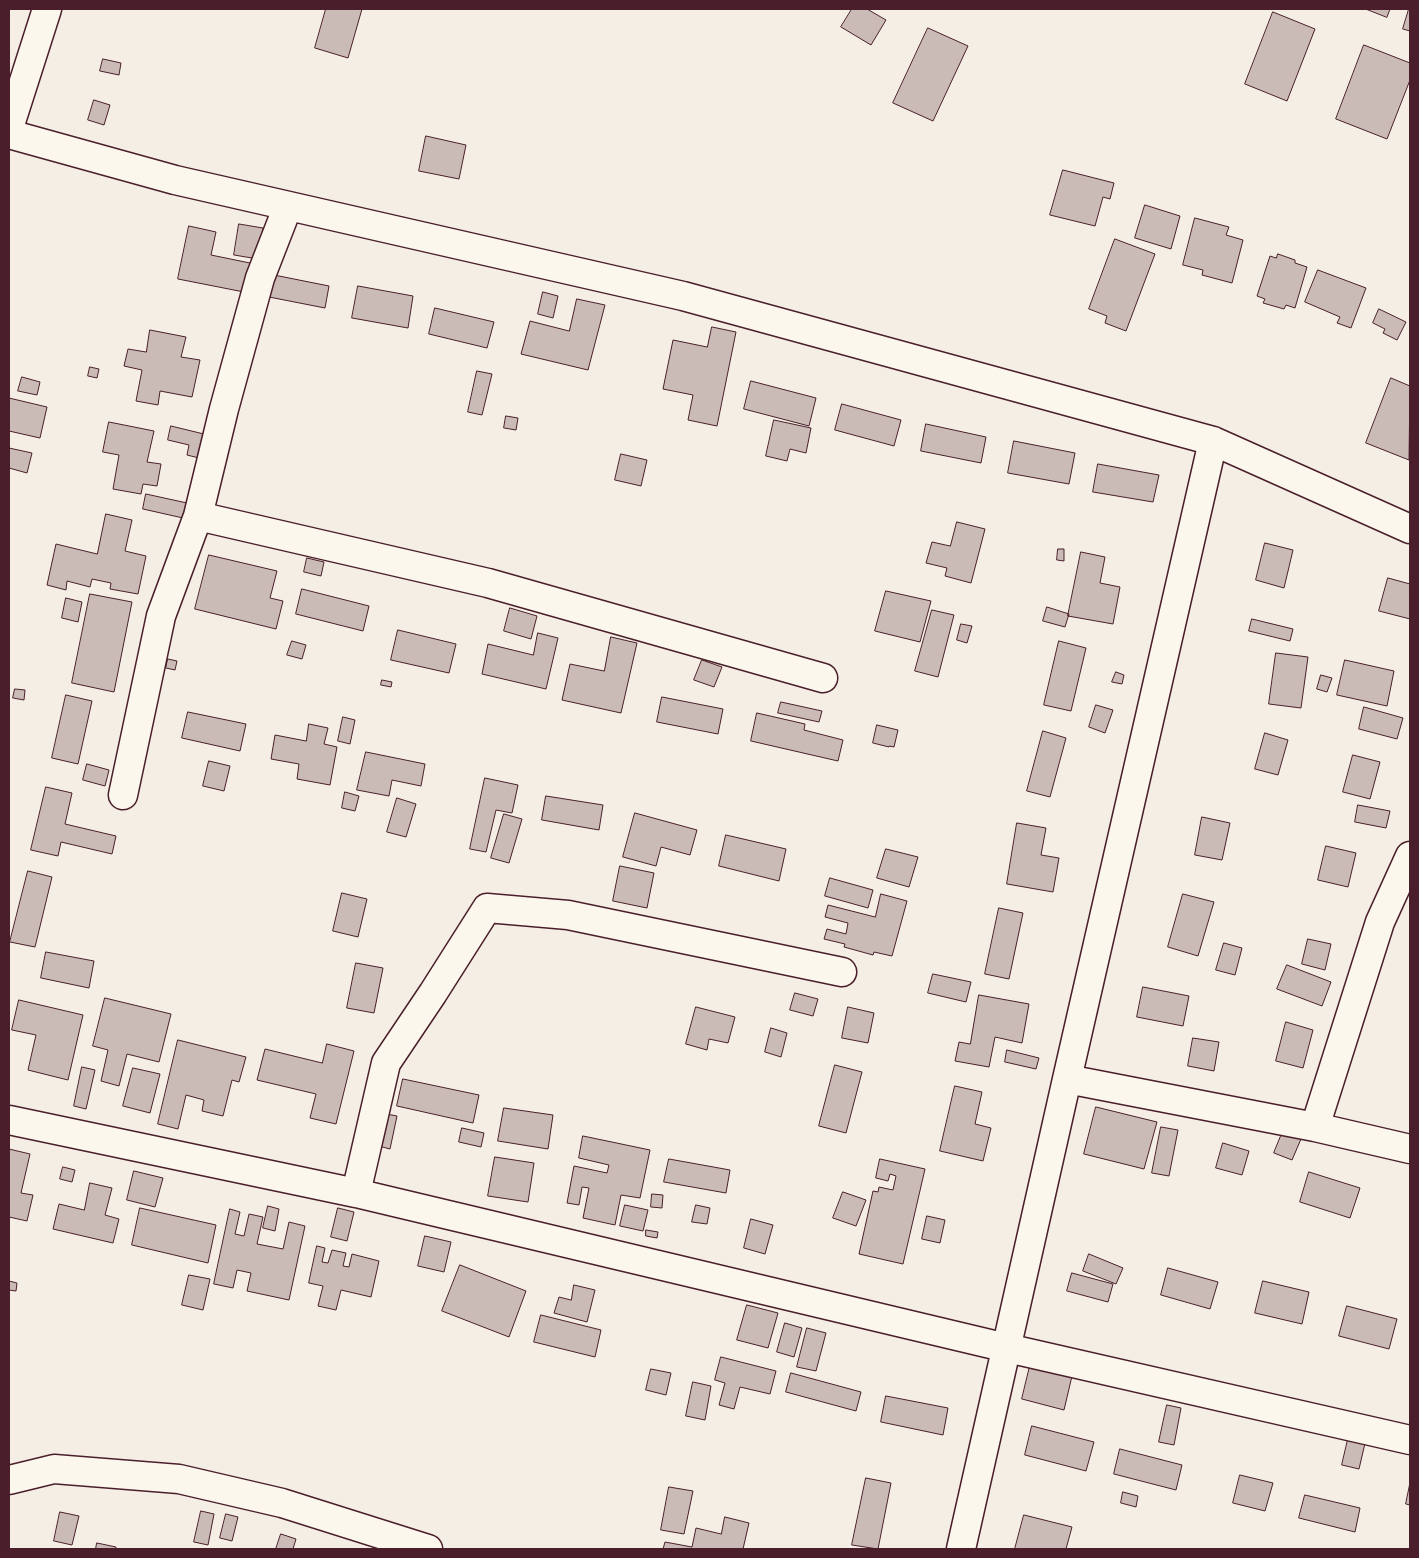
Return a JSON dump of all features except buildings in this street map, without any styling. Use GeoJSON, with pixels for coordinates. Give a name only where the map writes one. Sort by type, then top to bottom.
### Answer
{"type":"FeatureCollection","features":[{"type":"Feature","properties":{"kind":"street"},"geometry":{"type":"LineString","coordinates":[[9,128],[47,9]]}},
{"type":"Feature","properties":{"kind":"street"},"geometry":{"type":"LineString","coordinates":[[9,134],[175,180],[682,296],[1213,441],[1410,529]]}},
{"type":"Feature","properties":{"kind":"street"},"geometry":{"type":"LineString","coordinates":[[123,795],[161,616],[198,516],[224,409],[260,278],[288,206]]}},
{"type":"Feature","properties":{"kind":"street"},"geometry":{"type":"LineString","coordinates":[[961,1549],[1213,441]]}},
{"type":"Feature","properties":{"kind":"street"},"geometry":{"type":"LineString","coordinates":[[198,516],[488,583],[823,678]]}},
{"type":"Feature","properties":{"kind":"street"},"geometry":{"type":"LineString","coordinates":[[1315,1127],[1380,922],[1410,856]]}},
{"type":"Feature","properties":{"kind":"street"},"geometry":{"type":"LineString","coordinates":[[356,1193],[386,1062],[487,908],[568,915],[842,972]]}},
{"type":"Feature","properties":{"kind":"street"},"geometry":{"type":"LineString","coordinates":[[1067,1079],[1315,1127],[1410,1149]]}},
{"type":"Feature","properties":{"kind":"street"},"geometry":{"type":"LineString","coordinates":[[9,1120],[356,1193],[1008,1348],[1410,1440]]}},
{"type":"Feature","properties":{"kind":"street"},"geometry":{"type":"LineString","coordinates":[[9,1480],[54,1469],[179,1479],[282,1503],[428,1549]]}}]}
